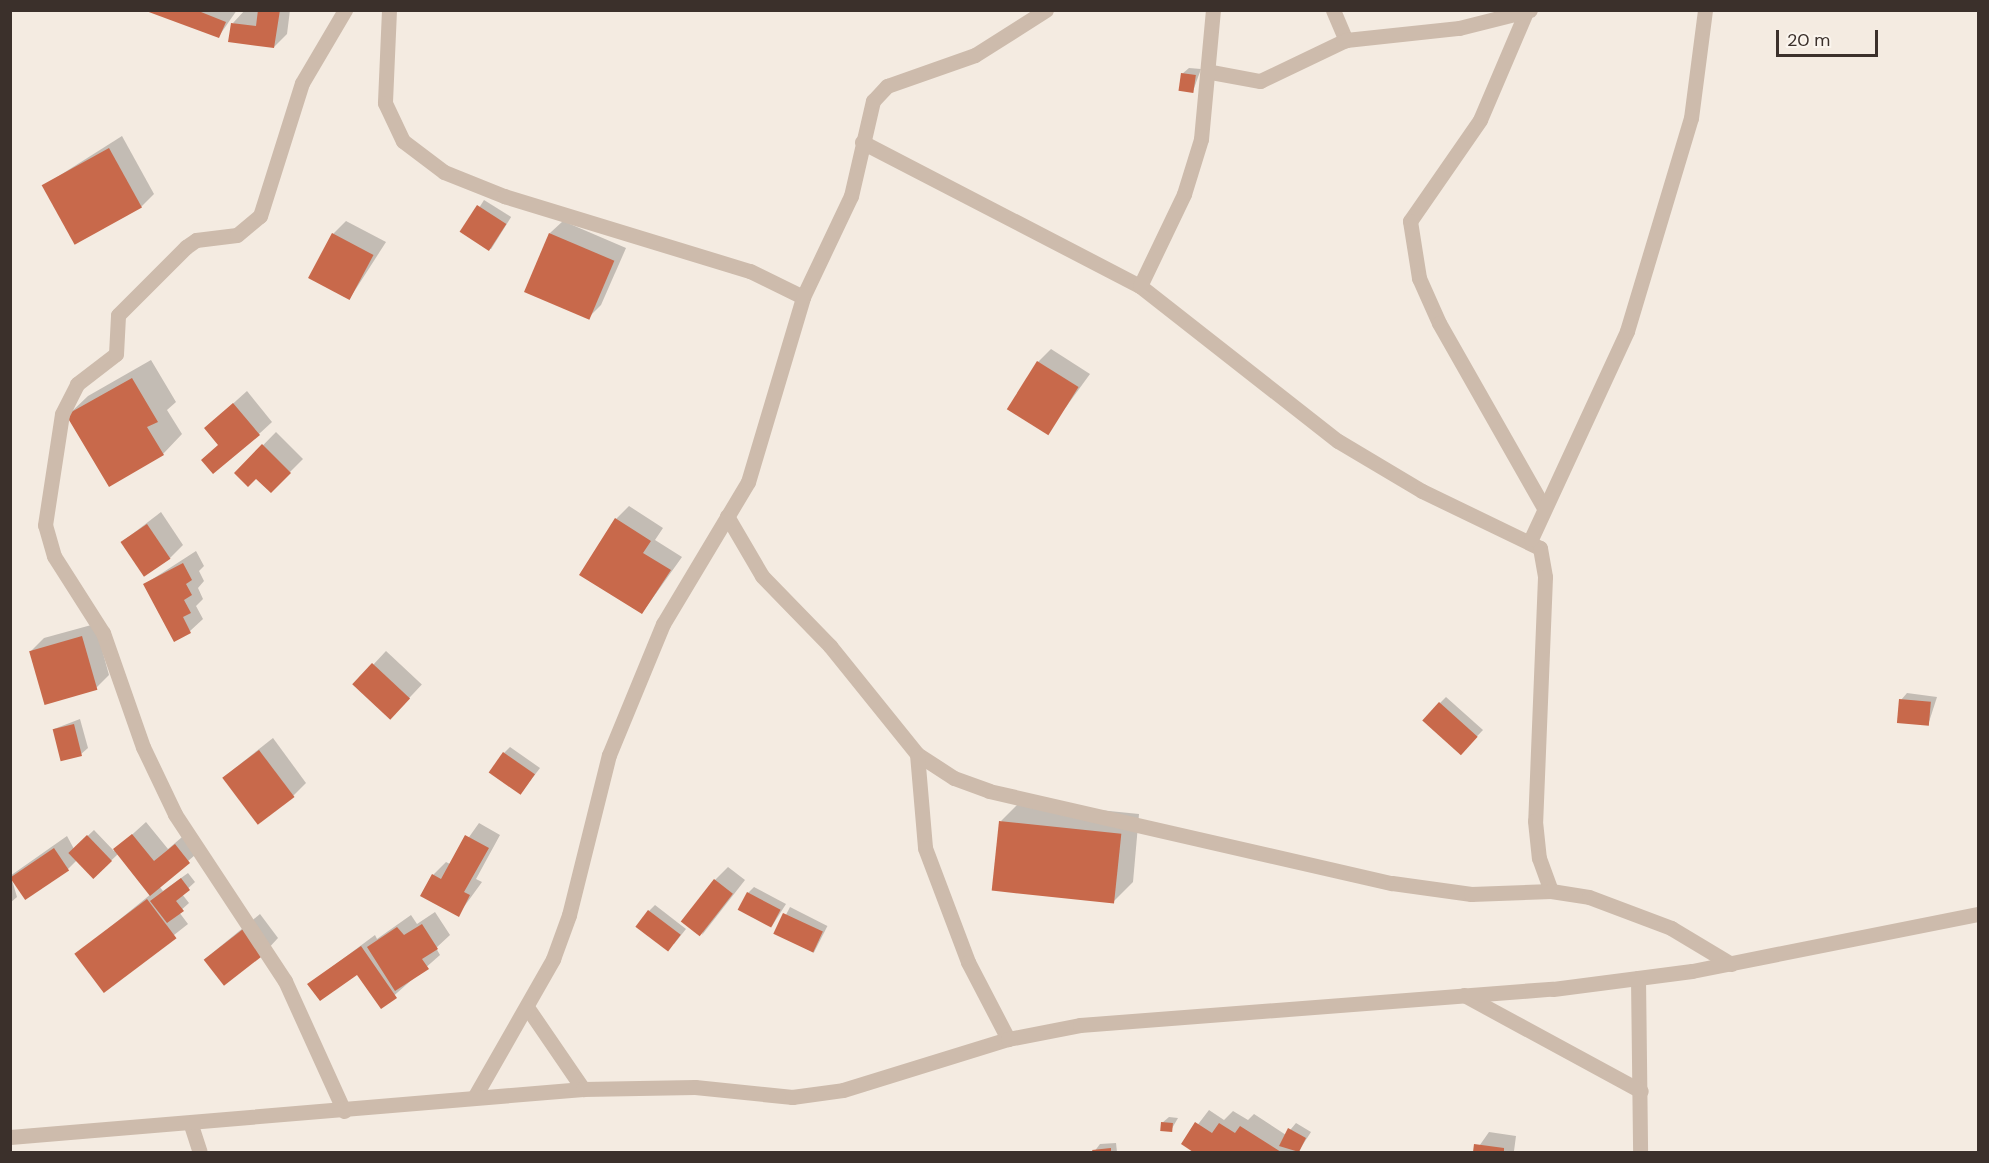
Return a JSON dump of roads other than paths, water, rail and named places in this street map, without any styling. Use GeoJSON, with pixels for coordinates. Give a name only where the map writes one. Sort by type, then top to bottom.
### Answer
{"type":"FeatureCollection","features":[{"type":"Feature","properties":{"kind":"street"},"geometry":{"type":"LineString","coordinates":[[344,1111],[285,981],[175,814],[143,747],[103,633],[54,556],[45,525],[62,414],[77,384],[116,354],[118,315],[186,247],[196,240],[237,235],[260,216],[302,82],[345,10]]}},
{"type":"Feature","properties":{"kind":"street"},"geometry":{"type":"LineString","coordinates":[[389,10],[385,103],[403,141],[444,172],[504,196],[750,271],[803,297]]}},
{"type":"Feature","properties":{"kind":"street"},"geometry":{"type":"LineString","coordinates":[[475,1096],[529,1010],[569,915],[609,755],[633,691],[689,574],[748,482],[765,435],[803,297],[851,196],[873,101],[887,86],[975,55],[1046,10]]}},
{"type":"Feature","properties":{"kind":"street"},"geometry":{"type":"LineString","coordinates":[[1140,285],[1184,194],[1201,139],[1211,72],[1213,10]]}},
{"type":"Feature","properties":{"kind":"street"},"geometry":{"type":"LineString","coordinates":[[1333,10],[1346,40]]}},
{"type":"Feature","properties":{"kind":"street"},"geometry":{"type":"LineString","coordinates":[[1531,539],[1627,332],[1690,118],[1705,10]]}},
{"type":"Feature","properties":{"kind":"street"},"geometry":{"type":"LineString","coordinates":[[1211,72],[1260,81],[1346,40],[1459,28],[1528,11]]}},
{"type":"Feature","properties":{"kind":"street"},"geometry":{"type":"LineString","coordinates":[[1528,11],[1480,120],[1410,221],[1411,239],[1439,323],[1544,508]]}},
{"type":"Feature","properties":{"kind":"street"},"geometry":{"type":"LineString","coordinates":[[862,142],[1140,285],[1338,441],[1422,491],[1531,539],[1544,559],[1545,577],[1535,821],[1551,891]]}},
{"type":"Feature","properties":{"kind":"street"},"geometry":{"type":"LineString","coordinates":[[727,516],[762,576],[830,646],[917,754],[954,778],[989,791],[1082,808],[1290,862],[1471,894],[1551,891],[1621,906],[1731,964]]}},
{"type":"Feature","properties":{"kind":"street"},"geometry":{"type":"LineString","coordinates":[[917,754],[925,848],[968,962],[1008,1039]]}},
{"type":"Feature","properties":{"kind":"street"},"geometry":{"type":"LineString","coordinates":[[10,1137],[191,1125],[475,1096],[583,1089],[695,1087],[792,1097],[843,1090],[1008,1039],[1080,1025],[1203,1012],[1464,995],[1638,978],[1731,964],[1978,914]]}},
{"type":"Feature","properties":{"kind":"street"},"geometry":{"type":"LineString","coordinates":[[1638,978],[1640,1152]]}},
{"type":"Feature","properties":{"kind":"street"},"geometry":{"type":"LineString","coordinates":[[1464,995],[1641,1091]]}},
{"type":"Feature","properties":{"kind":"street"},"geometry":{"type":"LineString","coordinates":[[529,1010],[583,1089]]}},
{"type":"Feature","properties":{"kind":"street"},"geometry":{"type":"LineString","coordinates":[[191,1125],[200,1152]]}}]}
